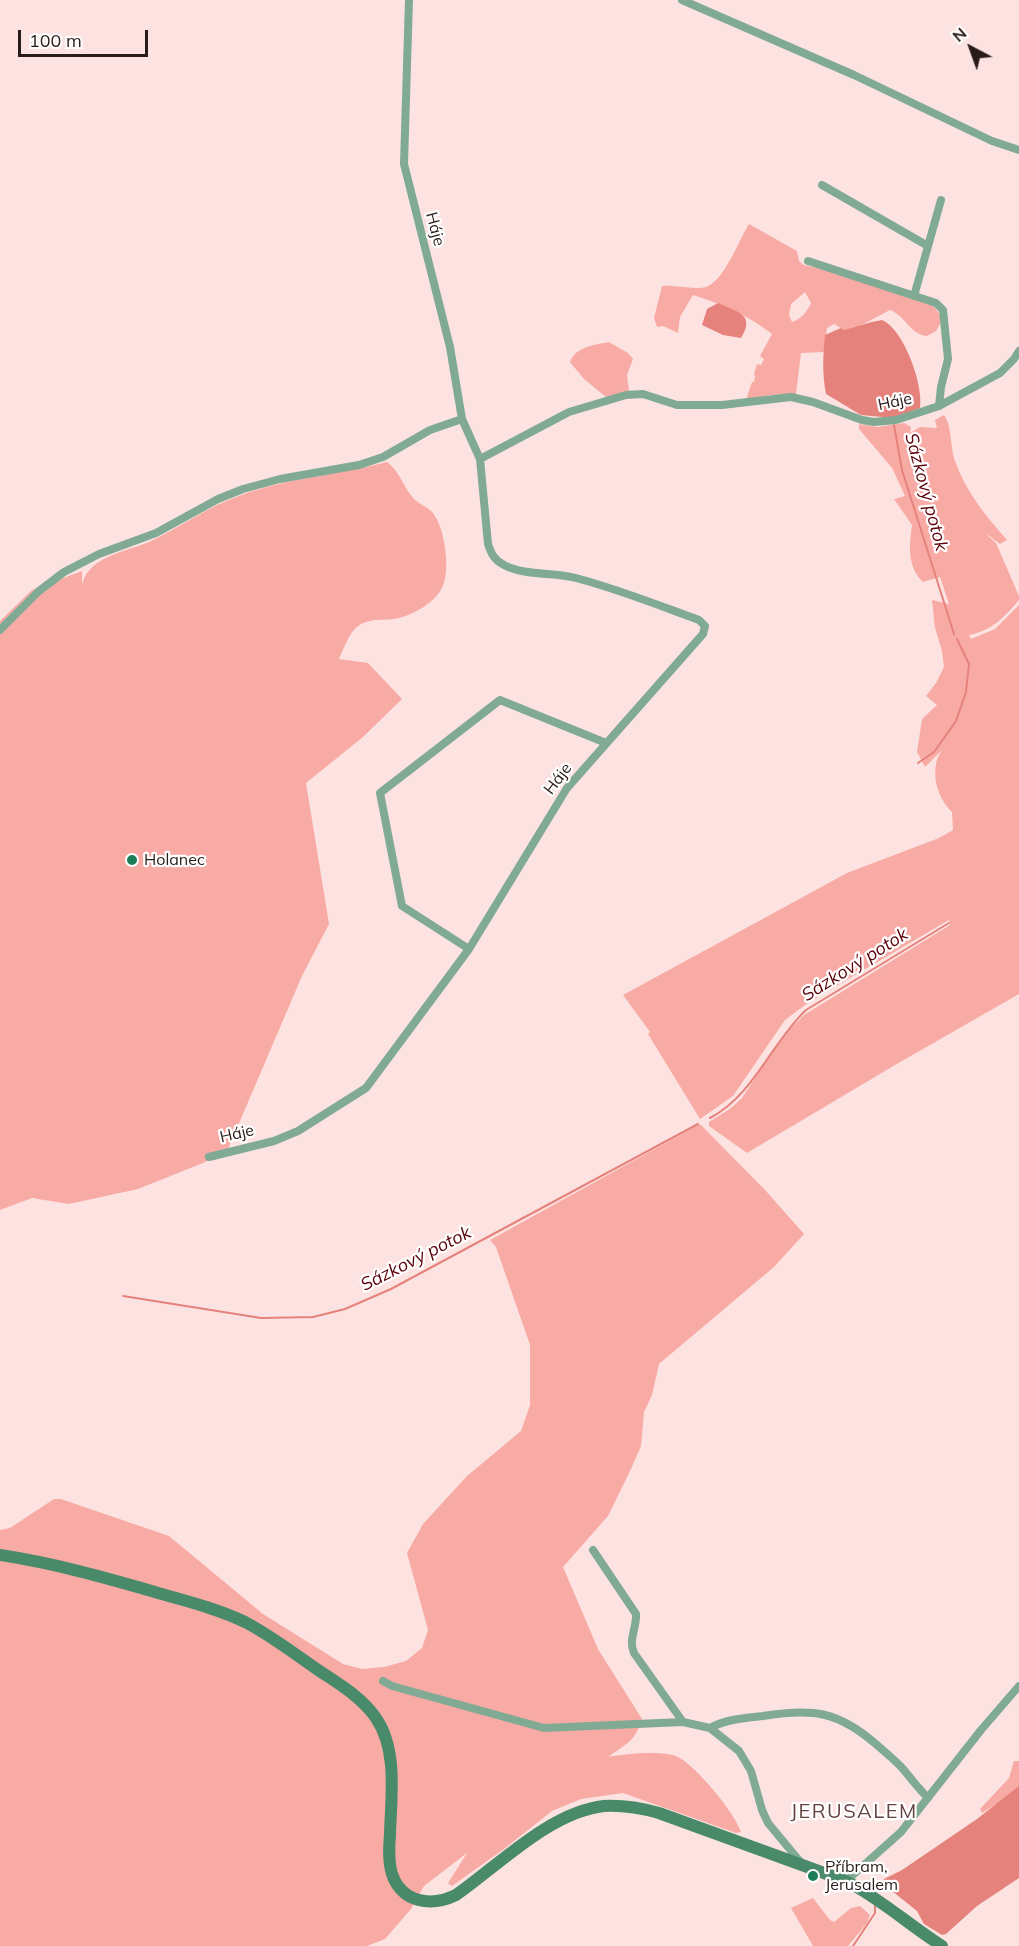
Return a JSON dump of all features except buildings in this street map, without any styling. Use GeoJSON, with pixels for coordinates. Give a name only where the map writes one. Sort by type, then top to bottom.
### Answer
{"type":"FeatureCollection","features":[{"type":"Feature","properties":{"kind":"street","name":"Háje"},"geometry":{"type":"LineString","coordinates":[[208,1156],[282,1138],[298,1131],[366,1088],[469,949],[567,788],[703,634],[705,626],[699,620],[609,587],[573,577],[514,568],[496,560],[491,553],[488,544],[480,459],[462,419],[450,347],[404,164],[409,0]]}},
{"type":"Feature","properties":{"kind":"street"},"geometry":{"type":"LineString","coordinates":[[682,0],[854,75],[992,141],[1019,150]]}},
{"type":"Feature","properties":{"kind":"street"},"geometry":{"type":"LineString","coordinates":[[822,185],[928,246]]}},
{"type":"Feature","properties":{"kind":"street"},"geometry":{"type":"LineString","coordinates":[[914,296],[940,200]]}},
{"type":"Feature","properties":{"kind":"street"},"geometry":{"type":"LineString","coordinates":[[808,261],[936,303],[943,310],[948,359],[939,406]]}},
{"type":"Feature","properties":{"kind":"street","name":"Háje"},"geometry":{"type":"LineString","coordinates":[[480,459],[570,412],[626,395],[643,394],[677,405],[722,405],[790,397],[813,402],[862,420],[874,422],[896,420],[939,406],[1000,373],[1019,351]]}},
{"type":"Feature","properties":{"kind":"street"},"geometry":{"type":"LineString","coordinates":[[0,630],[39,591],[64,572],[99,554],[156,533],[218,499],[243,489],[280,479],[359,465],[383,457],[430,430],[462,419]]}},
{"type":"Feature","properties":{"kind":"street"},"geometry":{"type":"LineString","coordinates":[[469,949],[402,906],[380,793],[500,700],[606,743]]}},
{"type":"Feature","properties":{"kind":"street"},"geometry":{"type":"LineString","coordinates":[[593,1550],[636,1614],[632,1641],[634,1653],[683,1722]]}},
{"type":"Feature","properties":{"kind":"street"},"geometry":{"type":"LineString","coordinates":[[0,1555],[78,1569],[217,1610],[267,1635],[351,1693],[369,1709],[383,1730],[390,1767],[389,1856],[392,1873],[405,1894],[418,1900],[435,1902],[456,1895],[527,1842],[557,1822],[579,1812],[604,1806],[640,1808],[846,1881],[874,1897],[942,1946]]}},
{"type":"Feature","properties":{"kind":"street"},"geometry":{"type":"LineString","coordinates":[[383,1681],[392,1686],[544,1728],[683,1722],[710,1728],[730,1742],[746,1760],[768,1823],[802,1864]]}},
{"type":"Feature","properties":{"kind":"street"},"geometry":{"type":"LineString","coordinates":[[846,1881],[901,1832],[981,1730],[1019,1686]]}},
{"type":"Feature","properties":{"kind":"street"},"geometry":{"type":"LineString","coordinates":[[710,1728],[720,1722],[781,1713],[809,1712],[829,1715],[846,1722],[866,1736],[899,1766],[928,1798]]}},
{"type":"Feature","properties":{"kind":"shaded area"},"geometry":{"type":"Polygon","coordinates":[[[749,224],[797,251],[799,261],[804,265],[839,273],[929,303],[940,315],[941,322],[936,331],[927,336],[916,332],[900,316],[890,310],[858,327],[844,330],[834,324],[827,328],[824,352],[801,353],[796,394],[770,395],[746,400],[752,382],[754,382],[757,364],[761,365],[764,359],[760,356],[772,334],[734,311],[693,295],[680,317],[678,333],[663,326],[657,327],[654,318],[662,286],[701,288],[713,283],[725,269],[749,224]],[[805,292],[791,304],[789,315],[792,322],[803,315],[811,303],[805,292]]]}},
{"type":"Feature","properties":{"kind":"shaded area"},"geometry":{"type":"Polygon","coordinates":[[[718,303],[738,312],[745,319],[745,330],[741,338],[723,335],[702,325],[707,309],[718,303]]]}},
{"type":"Feature","properties":{"kind":"shaded area"},"geometry":{"type":"Polygon","coordinates":[[[882,320],[898,334],[905,346],[919,386],[920,408],[893,418],[861,415],[826,394],[824,379],[825,335],[841,328],[844,330],[882,320]]]}},
{"type":"Feature","properties":{"kind":"shaded area"},"geometry":{"type":"Polygon","coordinates":[[[609,342],[628,353],[633,359],[627,375],[629,391],[606,397],[584,379],[570,362],[581,349],[609,342]]]}},
{"type":"Feature","properties":{"kind":"shaded area"},"geometry":{"type":"Polygon","coordinates":[[[944,415],[947,419],[955,461],[965,483],[984,513],[1007,540],[1000,544],[984,532],[996,543],[1019,596],[1019,600],[997,622],[969,635],[971,639],[995,629],[1019,605],[1019,994],[747,1153],[709,1126],[709,1122],[742,1098],[783,1036],[804,1015],[950,925],[949,920],[809,1002],[785,1020],[733,1096],[700,1119],[648,1034],[650,1032],[623,995],[847,873],[939,838],[953,830],[952,812],[942,799],[936,782],[936,765],[942,750],[925,767],[917,752],[922,719],[937,705],[926,696],[944,667],[935,628],[932,600],[949,604],[940,577],[923,582],[914,570],[910,555],[912,525],[894,499],[905,496],[892,468],[859,429],[859,424],[877,427],[904,423],[911,427],[910,433],[920,427],[937,428],[935,420],[944,415]]]}},
{"type":"Feature","properties":{"kind":"shaded area"},"geometry":{"type":"Polygon","coordinates":[[[387,462],[414,499],[431,511],[437,520],[445,550],[445,581],[435,598],[419,610],[397,618],[361,624],[354,630],[339,659],[368,663],[402,699],[363,737],[306,783],[329,924],[302,976],[228,1149],[203,1163],[138,1189],[69,1204],[32,1198],[0,1210],[0,621],[32,590],[82,571],[82,584],[92,567],[100,561],[149,542],[227,501],[275,485],[387,462]]]}},
{"type":"Feature","properties":{"kind":"shaded area"},"geometry":{"type":"Polygon","coordinates":[[[700,1124],[766,1191],[804,1234],[774,1267],[659,1364],[652,1395],[644,1412],[641,1446],[631,1469],[608,1516],[563,1567],[598,1649],[642,1719],[633,1738],[608,1757],[654,1753],[678,1757],[695,1770],[714,1791],[741,1832],[736,1833],[623,1793],[581,1799],[552,1811],[452,1886],[448,1883],[467,1853],[424,1886],[411,1909],[385,1939],[367,1946],[0,1946],[0,1530],[10,1528],[54,1499],[61,1499],[169,1536],[263,1614],[343,1664],[362,1669],[384,1667],[406,1661],[422,1648],[428,1630],[407,1553],[423,1524],[467,1476],[521,1431],[530,1405],[530,1345],[496,1247],[490,1240],[700,1124]]]}},
{"type":"Feature","properties":{"kind":"shaded area"},"geometry":{"type":"Polygon","coordinates":[[[1014,1761],[1019,1761],[1019,1790],[982,1813],[980,1809],[1009,1778],[1014,1761]]]}},
{"type":"Feature","properties":{"kind":"shaded area"},"geometry":{"type":"Polygon","coordinates":[[[1019,1786],[1019,1878],[977,1906],[946,1934],[942,1935],[924,1924],[917,1911],[882,1883],[884,1879],[902,1870],[977,1819],[1019,1786]]]}},
{"type":"Feature","properties":{"kind":"shaded area"},"geometry":{"type":"Polygon","coordinates":[[[813,1898],[834,1922],[851,1908],[860,1906],[870,1915],[867,1923],[848,1946],[813,1946],[791,1908],[813,1898]]]}},
{"type":"Feature","properties":{"kind":"waterway","name":"Sázkový potok"},"geometry":{"type":"LineString","coordinates":[[894,425],[902,470],[954,634]]}},
{"type":"Feature","properties":{"kind":"waterway","name":"Sázkový potok"},"geometry":{"type":"LineString","coordinates":[[918,763],[934,752],[956,721],[966,692],[969,664],[957,639]]}},
{"type":"Feature","properties":{"kind":"waterway","name":"Sázkový potok"},"geometry":{"type":"LineString","coordinates":[[710,1118],[739,1096],[806,1010],[949,923]]}},
{"type":"Feature","properties":{"kind":"waterway","name":"Sázkový potok"},"geometry":{"type":"LineString","coordinates":[[123,1296],[261,1318],[313,1317],[345,1309],[391,1289],[698,1124]]}},
{"type":"Feature","properties":{"kind":"waterway"},"geometry":{"type":"LineString","coordinates":[[853,1946],[875,1913],[875,1904]]}},
{"type":"Feature","properties":{"kind":"place","name":"Holanec"},"geometry":{"type":"Point","coordinates":[132,860]}},
{"type":"Feature","properties":{"kind":"place","name":"Příbram, Jerusalem"},"geometry":{"type":"Point","coordinates":[813,1876]}},
{"type":"Feature","properties":{"kind":"district","name":"JERUSALEM"},"geometry":{"type":"Point","coordinates":[854,1812]}}]}
